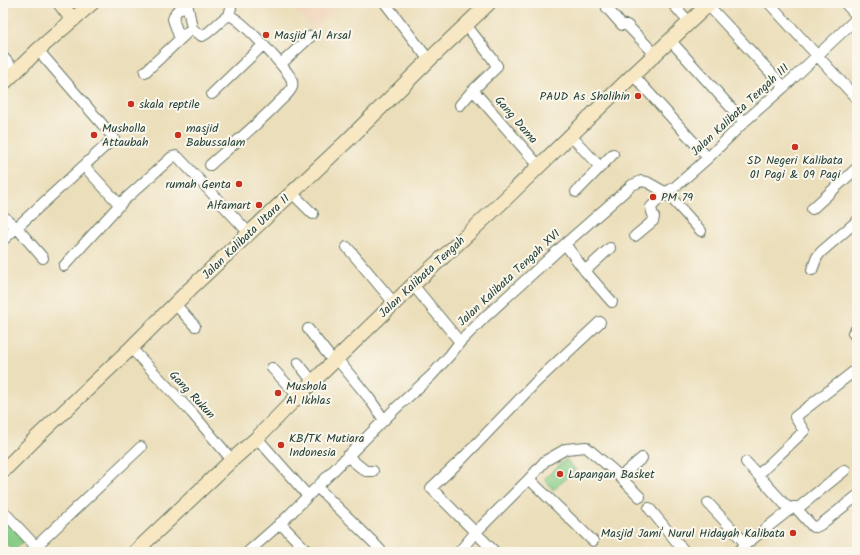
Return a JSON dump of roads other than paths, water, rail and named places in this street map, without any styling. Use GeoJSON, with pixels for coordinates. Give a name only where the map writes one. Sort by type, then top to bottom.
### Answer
{"type":"FeatureCollection","features":[{"type":"Feature","properties":{"kind":"street"},"geometry":{"type":"LineString","coordinates":[[60,3],[73,20]]}},
{"type":"Feature","properties":{"kind":"street"},"geometry":{"type":"LineString","coordinates":[[3,84],[38,50],[92,3]]}},
{"type":"Feature","properties":{"kind":"street"},"geometry":{"type":"LineString","coordinates":[[180,39],[173,19],[176,12],[187,3],[192,28],[202,36],[207,34],[225,17],[234,17],[246,26],[281,64],[293,84],[286,96],[274,108],[210,165]]}},
{"type":"Feature","properties":{"kind":"street"},"geometry":{"type":"LineString","coordinates":[[229,16],[232,3]]}},
{"type":"Feature","properties":{"kind":"street"},"geometry":{"type":"LineString","coordinates":[[385,3],[428,60]]}},
{"type":"Feature","properties":{"kind":"street","name":"Jalan Kalibata Utara II"},"geometry":{"type":"LineString","coordinates":[[3,471],[249,233],[348,140],[428,60],[489,3]]}},
{"type":"Feature","properties":{"kind":"street"},"geometry":{"type":"LineString","coordinates":[[672,3],[689,22]]}},
{"type":"Feature","properties":{"kind":"street"},"geometry":{"type":"LineString","coordinates":[[769,3],[857,98]]}},
{"type":"Feature","properties":{"kind":"street"},"geometry":{"type":"LineString","coordinates":[[845,3],[857,17]]}},
{"type":"Feature","properties":{"kind":"street"},"geometry":{"type":"LineString","coordinates":[[709,4],[784,87]]}},
{"type":"Feature","properties":{"kind":"street","name":"Jalan Kalibata Tengah"},"geometry":{"type":"LineString","coordinates":[[135,552],[257,438],[394,303],[497,207],[633,75],[709,4]]}},
{"type":"Feature","properties":{"kind":"street"},"geometry":{"type":"LineString","coordinates":[[607,8],[622,25],[627,25],[655,54]]}},
{"type":"Feature","properties":{"kind":"street","name":"Jalan Kalibata Tengah III"},"geometry":{"type":"LineString","coordinates":[[635,236],[653,221],[654,217],[651,206],[708,158],[744,122],[784,87],[857,17]]}},
{"type":"Feature","properties":{"kind":"street"},"geometry":{"type":"LineString","coordinates":[[460,105],[496,66],[492,58],[466,25]]}},
{"type":"Feature","properties":{"kind":"street"},"geometry":{"type":"LineString","coordinates":[[144,72],[192,28]]}},
{"type":"Feature","properties":{"kind":"street"},"geometry":{"type":"LineString","coordinates":[[281,64],[311,36]]}},
{"type":"Feature","properties":{"kind":"street"},"geometry":{"type":"LineString","coordinates":[[670,40],[744,122]]}},
{"type":"Feature","properties":{"kind":"street"},"geometry":{"type":"LineString","coordinates":[[212,94],[263,45]]}},
{"type":"Feature","properties":{"kind":"street"},"geometry":{"type":"LineString","coordinates":[[3,240],[114,138],[38,50]]}},
{"type":"Feature","properties":{"kind":"street"},"geometry":{"type":"LineString","coordinates":[[3,57],[15,71]]}},
{"type":"Feature","properties":{"kind":"street"},"geometry":{"type":"LineString","coordinates":[[633,75],[708,158]]}},
{"type":"Feature","properties":{"kind":"street","name":"Gang Dama"},"geometry":{"type":"LineString","coordinates":[[473,90],[539,166]]}},
{"type":"Feature","properties":{"kind":"street"},"geometry":{"type":"LineString","coordinates":[[571,136],[600,167]]}},
{"type":"Feature","properties":{"kind":"street"},"geometry":{"type":"LineString","coordinates":[[576,192],[613,154]]}},
{"type":"Feature","properties":{"kind":"street"},"geometry":{"type":"LineString","coordinates":[[64,266],[122,202],[172,157],[176,156],[249,233]]}},
{"type":"Feature","properties":{"kind":"street"},"geometry":{"type":"LineString","coordinates":[[84,166],[120,205]]}},
{"type":"Feature","properties":{"kind":"street"},"geometry":{"type":"LineString","coordinates":[[812,209],[857,168]]}},
{"type":"Feature","properties":{"kind":"street","name":"Jalan Kalibata Tengah XVI"},"geometry":{"type":"LineString","coordinates":[[413,285],[460,342],[564,244],[632,185],[637,182],[647,182],[666,192]]}},
{"type":"Feature","properties":{"kind":"street"},"geometry":{"type":"LineString","coordinates":[[666,192],[701,231]]}},
{"type":"Feature","properties":{"kind":"street"},"geometry":{"type":"LineString","coordinates":[[292,193],[313,214]]}},
{"type":"Feature","properties":{"kind":"street"},"geometry":{"type":"LineString","coordinates":[[3,216],[43,258]]}},
{"type":"Feature","properties":{"kind":"street"},"geometry":{"type":"LineString","coordinates":[[812,270],[814,262],[821,252],[857,221]]}},
{"type":"Feature","properties":{"kind":"street"},"geometry":{"type":"LineString","coordinates":[[564,244],[612,302]]}},
{"type":"Feature","properties":{"kind":"street"},"geometry":{"type":"LineString","coordinates":[[347,247],[394,303]]}},
{"type":"Feature","properties":{"kind":"street"},"geometry":{"type":"LineString","coordinates":[[585,271],[610,248]]}},
{"type":"Feature","properties":{"kind":"street"},"geometry":{"type":"LineString","coordinates":[[175,304],[195,326]]}},
{"type":"Feature","properties":{"kind":"street"},"geometry":{"type":"LineString","coordinates":[[494,552],[431,488],[461,460],[522,396],[600,322]]}},
{"type":"Feature","properties":{"kind":"street"},"geometry":{"type":"LineString","coordinates":[[857,328],[853,333],[857,338]]}},
{"type":"Feature","properties":{"kind":"street"},"geometry":{"type":"LineString","coordinates":[[308,329],[369,398],[384,420]]}},
{"type":"Feature","properties":{"kind":"street"},"geometry":{"type":"LineString","coordinates":[[248,552],[280,523],[347,456],[431,376],[460,342]]}},
{"type":"Feature","properties":{"kind":"street","name":"Gang Rukun"},"geometry":{"type":"LineString","coordinates":[[131,348],[192,413],[232,460]]}},
{"type":"Feature","properties":{"kind":"street"},"geometry":{"type":"LineString","coordinates":[[298,363],[313,382]]}},
{"type":"Feature","properties":{"kind":"street"},"geometry":{"type":"LineString","coordinates":[[272,368],[298,396]]}},
{"type":"Feature","properties":{"kind":"street"},"geometry":{"type":"LineString","coordinates":[[758,475],[804,431],[795,417],[857,369]]}},
{"type":"Feature","properties":{"kind":"street"},"geometry":{"type":"LineString","coordinates":[[257,438],[308,496]]}},
{"type":"Feature","properties":{"kind":"street"},"geometry":{"type":"LineString","coordinates":[[3,511],[36,550],[141,447]]}},
{"type":"Feature","properties":{"kind":"street"},"geometry":{"type":"LineString","coordinates":[[460,552],[475,532],[530,479],[545,461],[566,449],[586,447],[640,497]]}},
{"type":"Feature","properties":{"kind":"street"},"geometry":{"type":"LineString","coordinates":[[347,456],[363,470],[368,472],[373,471]]}},
{"type":"Feature","properties":{"kind":"street"},"geometry":{"type":"LineString","coordinates":[[620,477],[642,458]]}},
{"type":"Feature","properties":{"kind":"street"},"geometry":{"type":"LineString","coordinates":[[746,462],[813,527],[820,526],[857,496]]}},
{"type":"Feature","properties":{"kind":"street"},"geometry":{"type":"LineString","coordinates":[[738,552],[746,544],[845,470]]}},
{"type":"Feature","properties":{"kind":"street"},"geometry":{"type":"LineString","coordinates":[[530,479],[593,541]]}},
{"type":"Feature","properties":{"kind":"street"},"geometry":{"type":"LineString","coordinates":[[317,487],[382,552]]}},
{"type":"Feature","properties":{"kind":"street"},"geometry":{"type":"LineString","coordinates":[[708,503],[746,544]]}},
{"type":"Feature","properties":{"kind":"street"},"geometry":{"type":"LineString","coordinates":[[649,508],[685,552]]}},
{"type":"Feature","properties":{"kind":"street"},"geometry":{"type":"LineString","coordinates":[[280,523],[308,552]]}},
{"type":"Feature","properties":{"kind":"place","name":"Masjid Al Arsal"},"geometry":{"type":"Point","coordinates":[266,35]}},
{"type":"Feature","properties":{"kind":"place","name":"PAUD As Sholihin"},"geometry":{"type":"Point","coordinates":[638,96]}},
{"type":"Feature","properties":{"kind":"place","name":"skala reptile"},"geometry":{"type":"Point","coordinates":[131,104]}},
{"type":"Feature","properties":{"kind":"place","name":"Musholla Attaubah"},"geometry":{"type":"Point","coordinates":[94,135]}},
{"type":"Feature","properties":{"kind":"place","name":"masjid Babussalam"},"geometry":{"type":"Point","coordinates":[178,135]}},
{"type":"Feature","properties":{"kind":"place","name":"SD Negeri Kalibata 01 Pagi & 09 Pagi"},"geometry":{"type":"Point","coordinates":[795,147]}},
{"type":"Feature","properties":{"kind":"place","name":"rumah Genta"},"geometry":{"type":"Point","coordinates":[239,184]}},
{"type":"Feature","properties":{"kind":"place","name":"PM 79"},"geometry":{"type":"Point","coordinates":[653,197]}},
{"type":"Feature","properties":{"kind":"place","name":"Alfamart"},"geometry":{"type":"Point","coordinates":[259,205]}},
{"type":"Feature","properties":{"kind":"place","name":"Mushola Al Ikhlas"},"geometry":{"type":"Point","coordinates":[278,393]}},
{"type":"Feature","properties":{"kind":"place","name":"KB/TK Mutiara Indonesia"},"geometry":{"type":"Point","coordinates":[281,445]}},
{"type":"Feature","properties":{"kind":"place","name":"Lapangan Basket"},"geometry":{"type":"Point","coordinates":[560,474]}},
{"type":"Feature","properties":{"kind":"place","name":"Masjid Jami' Nurul Hidayah Kalibata"},"geometry":{"type":"Point","coordinates":[793,533]}}]}
